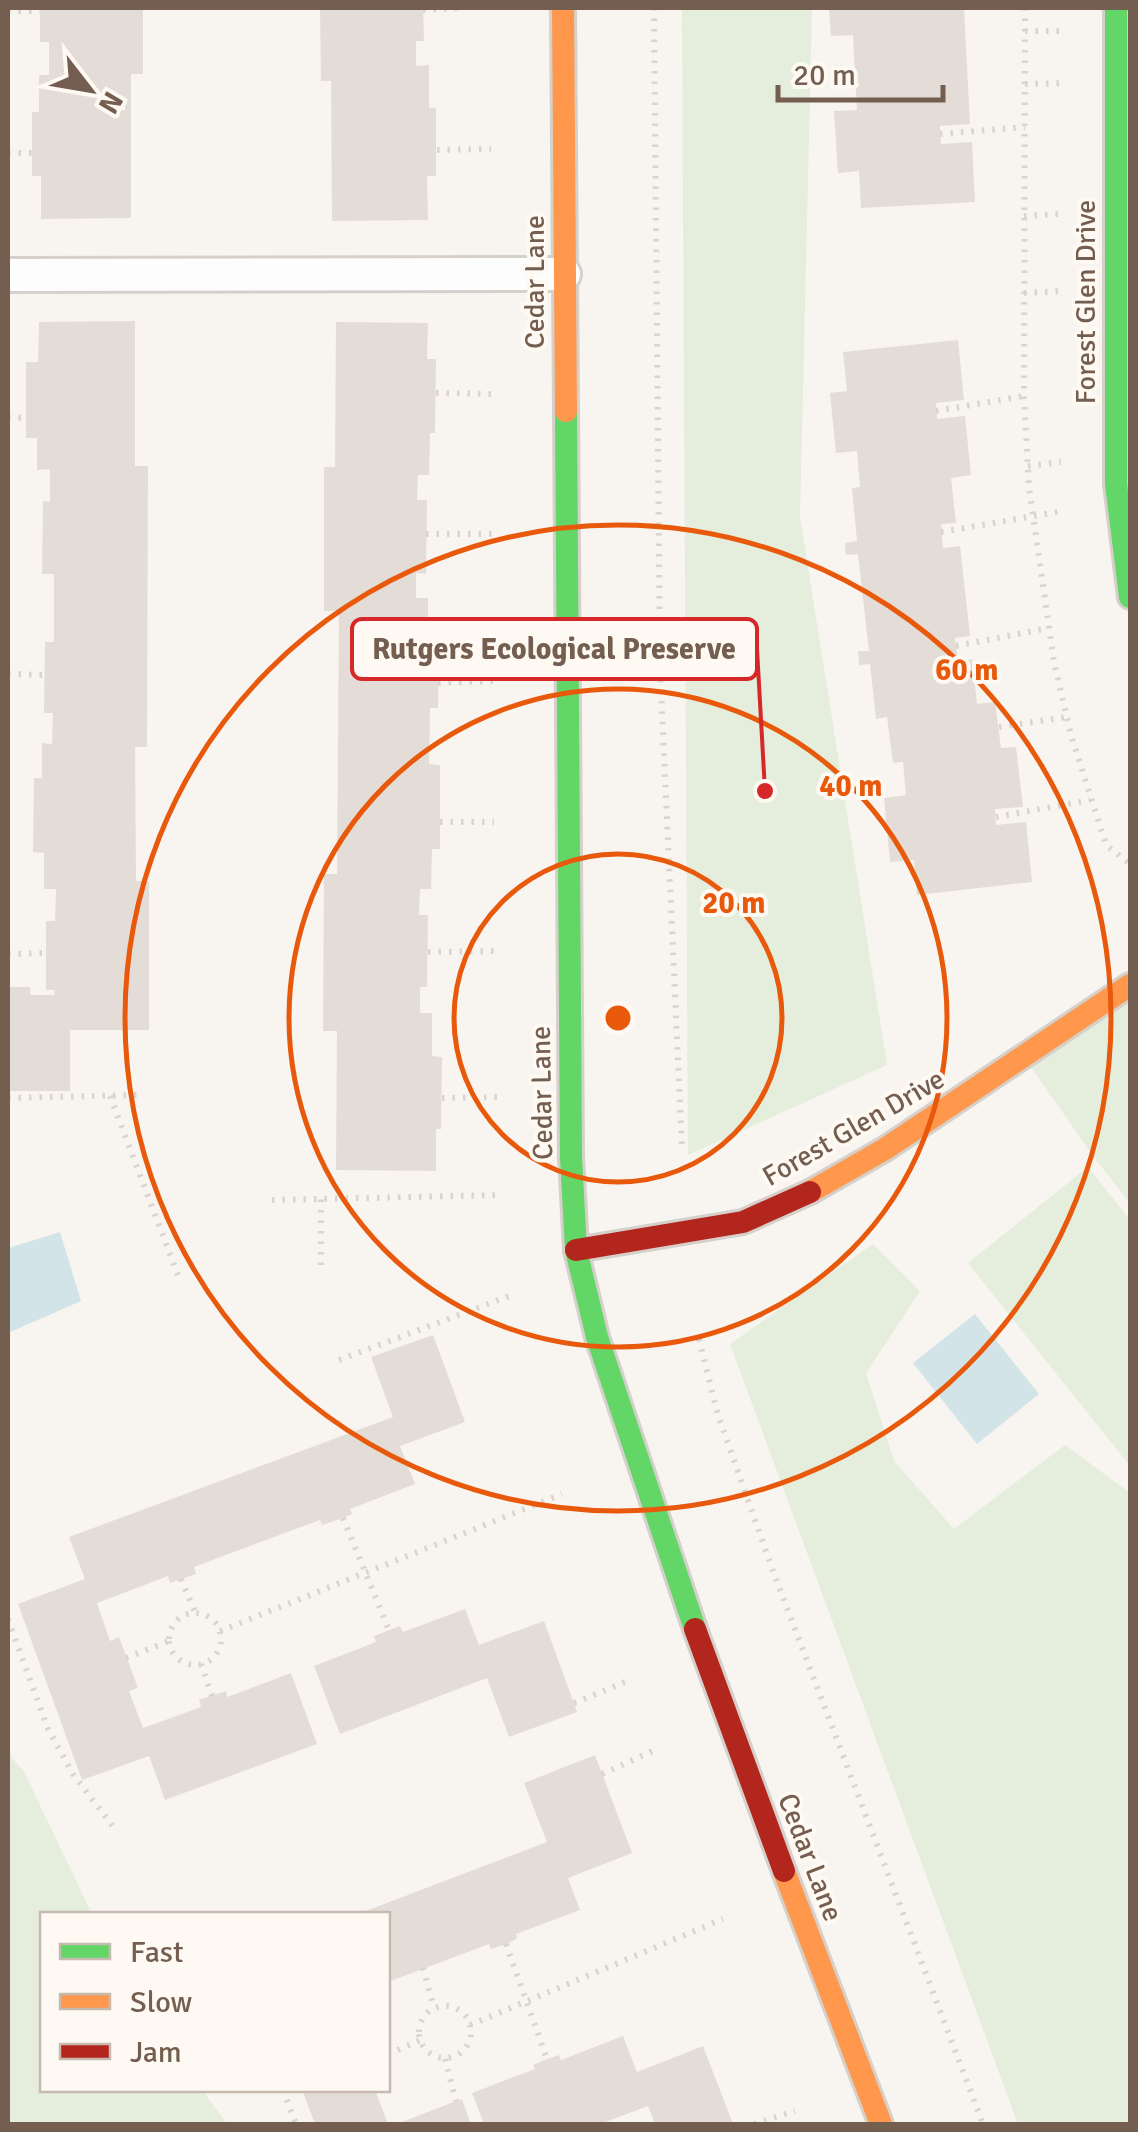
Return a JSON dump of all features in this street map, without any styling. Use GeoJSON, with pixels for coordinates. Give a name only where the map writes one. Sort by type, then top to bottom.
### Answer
{"type":"FeatureCollection","features":[{"type":"Feature","properties":{"kind":"street","name":"Cedar Lane"},"geometry":{"type":"LineString","coordinates":[[563,8],[571,1157],[576,1250],[597,1337],[716,1692],[881,2124]]}},
{"type":"Feature","properties":{"kind":"street","name":"Forest Glen Drive"},"geometry":{"type":"LineString","coordinates":[[1116,8],[1116,484],[1130,596]]}},
{"type":"Feature","properties":{"kind":"street","name":"Forest Glen Drive"},"geometry":{"type":"LineString","coordinates":[[576,1250],[743,1222],[813,1191],[886,1149],[1130,986]]}},
{"type":"Feature","properties":{"kind":"lane"},"geometry":{"type":"LineString","coordinates":[[8,275],[564,274]]}},
{"type":"Feature","properties":{"kind":"path"},"geometry":{"type":"LineString","coordinates":[[423,10],[460,8]]}},
{"type":"Feature","properties":{"kind":"path"},"geometry":{"type":"LineString","coordinates":[[654,8],[660,666],[682,1147]]}},
{"type":"Feature","properties":{"kind":"path"},"geometry":{"type":"LineString","coordinates":[[1026,8],[1024,396],[1033,514],[1066,716],[1106,845],[1130,864]]}},
{"type":"Feature","properties":{"kind":"path"},"geometry":{"type":"LineString","coordinates":[[8,11],[40,10]]}},
{"type":"Feature","properties":{"kind":"path"},"geometry":{"type":"LineString","coordinates":[[940,134],[1024,127]]}},
{"type":"Feature","properties":{"kind":"path"},"geometry":{"type":"LineString","coordinates":[[437,150],[491,149]]}},
{"type":"Feature","properties":{"kind":"path"},"geometry":{"type":"LineString","coordinates":[[8,154],[32,152]]}},
{"type":"Feature","properties":{"kind":"path"},"geometry":{"type":"LineString","coordinates":[[436,393],[492,394]]}},
{"type":"Feature","properties":{"kind":"path"},"geometry":{"type":"LineString","coordinates":[[936,411],[1024,396]]}},
{"type":"Feature","properties":{"kind":"path"},"geometry":{"type":"LineString","coordinates":[[8,417],[27,418]]}},
{"type":"Feature","properties":{"kind":"path"},"geometry":{"type":"LineString","coordinates":[[941,532],[1033,514]]}},
{"type":"Feature","properties":{"kind":"path"},"geometry":{"type":"LineString","coordinates":[[426,534],[492,534]]}},
{"type":"Feature","properties":{"kind":"path"},"geometry":{"type":"LineString","coordinates":[[956,646],[1049,628]]}},
{"type":"Feature","properties":{"kind":"path"},"geometry":{"type":"LineString","coordinates":[[8,674],[45,675]]}},
{"type":"Feature","properties":{"kind":"path"},"geometry":{"type":"LineString","coordinates":[[438,683],[494,680]]}},
{"type":"Feature","properties":{"kind":"path"},"geometry":{"type":"LineString","coordinates":[[998,727],[1066,716]]}},
{"type":"Feature","properties":{"kind":"path"},"geometry":{"type":"LineString","coordinates":[[996,817],[1090,800]]}},
{"type":"Feature","properties":{"kind":"path"},"geometry":{"type":"LineString","coordinates":[[440,822],[494,822]]}},
{"type":"Feature","properties":{"kind":"path"},"geometry":{"type":"LineString","coordinates":[[428,952],[496,951]]}},
{"type":"Feature","properties":{"kind":"path"},"geometry":{"type":"LineString","coordinates":[[8,954],[46,954]]}},
{"type":"Feature","properties":{"kind":"path"},"geometry":{"type":"LineString","coordinates":[[8,1098],[140,1095]]}},
{"type":"Feature","properties":{"kind":"path"},"geometry":{"type":"LineString","coordinates":[[110,1096],[180,1278]]}},
{"type":"Feature","properties":{"kind":"path"},"geometry":{"type":"LineString","coordinates":[[442,1098],[498,1097]]}},
{"type":"Feature","properties":{"kind":"path"},"geometry":{"type":"LineString","coordinates":[[272,1200],[501,1195]]}},
{"type":"Feature","properties":{"kind":"path"},"geometry":{"type":"LineString","coordinates":[[321,1198],[321,1265]]}},
{"type":"Feature","properties":{"kind":"path"},"geometry":{"type":"LineString","coordinates":[[339,1360],[512,1296]]}},
{"type":"Feature","properties":{"kind":"path"},"geometry":{"type":"LineString","coordinates":[[699,1339],[718,1415],[773,1571],[984,2124]]}},
{"type":"Feature","properties":{"kind":"path"},"geometry":{"type":"LineString","coordinates":[[220,1630],[562,1494]]}},
{"type":"Feature","properties":{"kind":"path"},"geometry":{"type":"LineString","coordinates":[[344,1518],[389,1630]]}},
{"type":"Feature","properties":{"kind":"path"},"geometry":{"type":"LineString","coordinates":[[181,1578],[195,1612]]}},
{"type":"Feature","properties":{"kind":"path"},"geometry":{"type":"LineString","coordinates":[[126,1658],[169,1641],[176,1621],[184,1614],[195,1612],[214,1620],[220,1630],[218,1652],[201,1664],[180,1660],[169,1641]]}},
{"type":"Feature","properties":{"kind":"path"},"geometry":{"type":"LineString","coordinates":[[8,1619],[48,1730],[74,1774],[114,1828]]}},
{"type":"Feature","properties":{"kind":"path"},"geometry":{"type":"LineString","coordinates":[[201,1664],[212,1696]]}},
{"type":"Feature","properties":{"kind":"path"},"geometry":{"type":"LineString","coordinates":[[574,1703],[632,1679]]}},
{"type":"Feature","properties":{"kind":"path"},"geometry":{"type":"LineString","coordinates":[[602,1774],[658,1748]]}},
{"type":"Feature","properties":{"kind":"path"},"geometry":{"type":"LineString","coordinates":[[470,2024],[723,1919]]}},
{"type":"Feature","properties":{"kind":"path"},"geometry":{"type":"LineString","coordinates":[[506,1944],[547,2060]]}},
{"type":"Feature","properties":{"kind":"path"},"geometry":{"type":"LineString","coordinates":[[423,1968],[434,2008]]}},
{"type":"Feature","properties":{"kind":"path"},"geometry":{"type":"LineString","coordinates":[[434,2008],[456,2008],[470,2024],[468,2045],[456,2056],[429,2054],[421,2040],[420,2024],[434,2008]]}},
{"type":"Feature","properties":{"kind":"path"},"geometry":{"type":"LineString","coordinates":[[390,2053],[421,2040]]}},
{"type":"Feature","properties":{"kind":"path"},"geometry":{"type":"LineString","coordinates":[[445,2058],[456,2101]]}},
{"type":"Feature","properties":{"kind":"path"},"geometry":{"type":"LineString","coordinates":[[284,2092],[296,2124]]}},
{"type":"Feature","properties":{"kind":"path"},"geometry":{"type":"LineString","coordinates":[[754,2124],[795,2111]]}},
{"type":"Feature","properties":{"kind":"green space"},"geometry":{"type":"Polygon","coordinates":[[[682,8],[812,8],[800,517],[887,1065],[688,1155],[682,8]]]}},
{"type":"Feature","properties":{"kind":"green space"},"geometry":{"type":"Polygon","coordinates":[[[1130,985],[1130,1203],[1024,1057],[1130,985]]]}},
{"type":"Feature","properties":{"kind":"green space"},"geometry":{"type":"Polygon","coordinates":[[[1088,1167],[1130,1220],[1130,1466],[968,1263],[1088,1167]]]}},
{"type":"Feature","properties":{"kind":"green space"},"geometry":{"type":"Polygon","coordinates":[[[873,1244],[920,1291],[866,1373],[894,1461],[954,1529],[1065,1445],[1130,1493],[1130,2124],[1018,2124],[730,1344],[873,1244]]]}},
{"type":"Feature","properties":{"kind":"green space"},"geometry":{"type":"Polygon","coordinates":[[[8,1753],[24,1772],[91,1912],[40,1912],[40,2092],[203,2092],[227,2124],[8,2124],[8,1753]]]}},
{"type":"Feature","properties":{"kind":"shaded area"},"geometry":{"type":"Polygon","coordinates":[[[60,1232],[81,1301],[8,1333],[8,1248],[60,1232]]]}},
{"type":"Feature","properties":{"kind":"shaded area"},"geometry":{"type":"Polygon","coordinates":[[[975,1314],[1039,1394],[977,1444],[913,1363],[975,1314]]]}},
{"type":"Feature","properties":{"kind":"building"},"geometry":{"type":"Polygon","coordinates":[[[40,8],[143,8],[143,74],[131,74],[131,218],[41,219],[41,176],[32,176],[32,112],[39,112],[39,75],[49,75],[49,42],[40,42],[40,8]]]}},
{"type":"Feature","properties":{"kind":"building"},"geometry":{"type":"Polygon","coordinates":[[[320,8],[423,8],[424,41],[416,41],[416,66],[429,65],[429,108],[436,108],[436,176],[427,176],[428,220],[332,221],[331,81],[321,81],[320,8]]]}},
{"type":"Feature","properties":{"kind":"building"},"geometry":{"type":"Polygon","coordinates":[[[829,8],[964,8],[970,124],[940,126],[941,144],[972,142],[975,202],[861,208],[859,171],[838,173],[834,111],[857,110],[853,35],[831,36],[829,8]]]}},
{"type":"Feature","properties":{"kind":"building"},"geometry":{"type":"Polygon","coordinates":[[[135,321],[135,466],[148,466],[147,747],[135,747],[136,881],[149,881],[149,1030],[70,1030],[70,1091],[8,1091],[8,987],[30,987],[30,995],[55,995],[54,990],[46,990],[46,921],[55,921],[56,889],[44,889],[44,853],[33,852],[34,778],[42,778],[42,743],[52,744],[53,713],[44,713],[45,642],[54,642],[54,574],[42,574],[43,501],[50,502],[50,469],[37,470],[37,438],[26,438],[26,362],[38,362],[39,322],[135,321]]]}},
{"type":"Feature","properties":{"kind":"building"},"geometry":{"type":"Polygon","coordinates":[[[336,322],[428,323],[427,359],[436,359],[435,433],[430,433],[429,475],[418,475],[417,500],[427,500],[426,574],[416,573],[416,598],[428,598],[428,628],[439,629],[438,708],[430,708],[429,764],[440,765],[440,849],[432,849],[431,889],[420,889],[419,915],[428,915],[427,987],[420,987],[420,1013],[432,1013],[432,1056],[442,1057],[436,1171],[336,1170],[337,1031],[323,1031],[324,874],[337,874],[339,611],[324,611],[324,467],[335,467],[336,322]]]}},
{"type":"Feature","properties":{"kind":"building"},"geometry":{"type":"Polygon","coordinates":[[[958,340],[964,400],[936,403],[937,419],[965,416],[971,475],[951,478],[956,523],[941,524],[943,548],[960,546],[970,636],[955,638],[958,661],[972,659],[977,704],[995,702],[1001,748],[1016,747],[1023,807],[995,809],[996,825],[1026,822],[1032,882],[917,895],[914,860],[890,862],[884,798],[906,795],[903,762],[893,763],[887,717],[876,719],[870,664],[859,665],[858,651],[869,651],[858,554],[846,555],[845,543],[857,541],[852,488],[860,487],[857,451],[836,453],[830,393],[847,391],[843,352],[958,340]]]}},
{"type":"Feature","properties":{"kind":"building"},"geometry":{"type":"Polygon","coordinates":[[[433,1335],[465,1422],[400,1446],[415,1484],[350,1509],[352,1514],[343,1518],[322,1525],[320,1520],[194,1567],[196,1574],[170,1583],[168,1576],[97,1603],[110,1641],[119,1637],[138,1688],[129,1691],[143,1728],[201,1707],[199,1700],[226,1691],[227,1697],[291,1673],[317,1744],[165,1800],[149,1756],[82,1780],[18,1604],[85,1579],[69,1537],[393,1417],[371,1357],[433,1335]]]}},
{"type":"Feature","properties":{"kind":"building"},"geometry":{"type":"Polygon","coordinates":[[[465,1609],[479,1645],[544,1621],[577,1712],[509,1737],[487,1678],[340,1734],[314,1666],[376,1642],[374,1636],[400,1626],[403,1632],[465,1609]]]}},
{"type":"Feature","properties":{"kind":"building"},"geometry":{"type":"Polygon","coordinates":[[[595,1755],[632,1853],[568,1878],[580,1910],[516,1934],[517,1939],[506,1944],[491,1949],[489,1944],[390,1981],[390,1912],[363,1912],[547,1842],[524,1783],[595,1755]]]}},
{"type":"Feature","properties":{"kind":"building"},"geometry":{"type":"Polygon","coordinates":[[[623,2036],[637,2072],[703,2046],[733,2124],[655,2124],[648,2106],[600,2124],[484,2124],[472,2093],[535,2069],[533,2065],[547,2059],[559,2055],[561,2060],[623,2036]]]}},
{"type":"Feature","properties":{"kind":"building"},"geometry":{"type":"Polygon","coordinates":[[[303,2092],[376,2092],[388,2124],[315,2124],[303,2092]]]}},
{"type":"Feature","properties":{"kind":"building"},"geometry":{"type":"Polygon","coordinates":[[[462,2099],[471,2124],[397,2124],[456,2101],[462,2099]]]}},
{"type":"Feature","properties":{"kind":"traffic: fast"},"geometry":{"type":"LineString","coordinates":[[1116,8],[1116,484],[1130,597]]}},
{"type":"Feature","properties":{"kind":"traffic: fast"},"geometry":{"type":"LineString","coordinates":[[566,411],[571,1157],[576,1250],[597,1337],[695,1629]]}},
{"type":"Feature","properties":{"kind":"traffic: slow"},"geometry":{"type":"LineString","coordinates":[[563,8],[566,411]]}},
{"type":"Feature","properties":{"kind":"traffic: slow"},"geometry":{"type":"LineString","coordinates":[[810,1192],[885,1149],[1130,985]]}},
{"type":"Feature","properties":{"kind":"traffic: slow"},"geometry":{"type":"LineString","coordinates":[[784,1871],[881,2124]]}},
{"type":"Feature","properties":{"kind":"traffic: jam"},"geometry":{"type":"LineString","coordinates":[[576,1250],[743,1222],[810,1192]]}},
{"type":"Feature","properties":{"kind":"traffic: jam"},"geometry":{"type":"LineString","coordinates":[[695,1629],[784,1871]]}},
{"type":"Feature","properties":{"kind":"place","name":"Rutgers Ecological Preserve"},"geometry":{"type":"Point","coordinates":[765,791]}}]}
